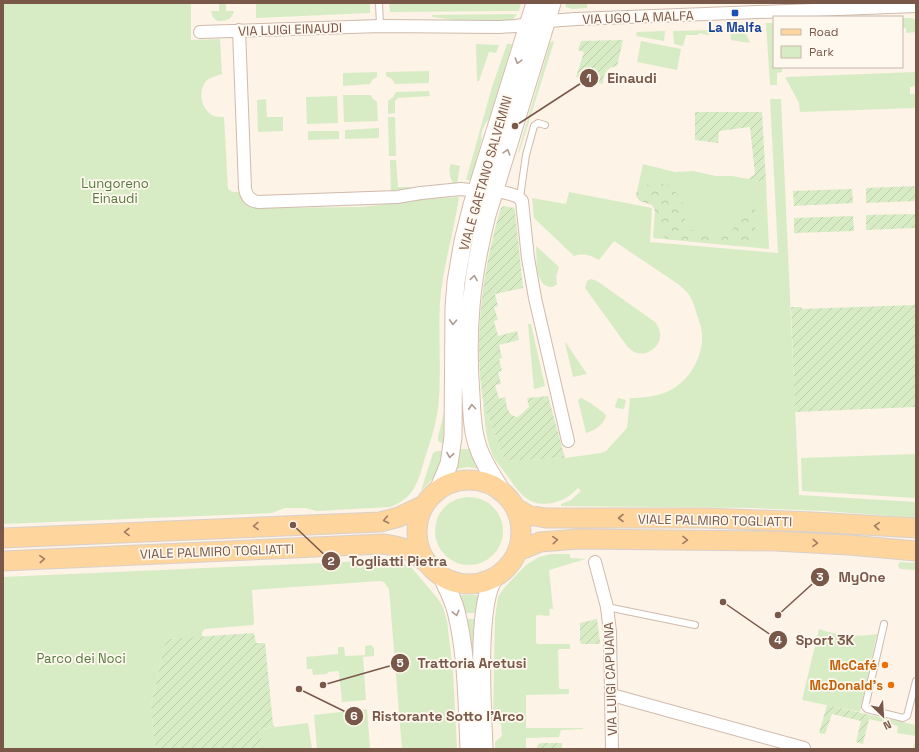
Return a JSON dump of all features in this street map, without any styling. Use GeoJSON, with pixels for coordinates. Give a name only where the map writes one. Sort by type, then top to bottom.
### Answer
{"type":"FeatureCollection","features":[{"type":"Feature","properties":{"kind":"main road","name":"VIALE GAETANO SALVEMINI"},"geometry":{"type":"LineString","coordinates":[[439,488],[449,464],[452,437],[453,334],[456,282],[463,241],[535,3]]}},
{"type":"Feature","properties":{"kind":"main road","name":"VIALE GAETANO SALVEMINI"},"geometry":{"type":"LineString","coordinates":[[501,490],[482,459],[477,446],[473,421],[469,368],[471,298],[480,241],[552,3]]}},
{"type":"Feature","properties":{"kind":"main road"},"geometry":{"type":"LineString","coordinates":[[471,479],[485,482],[501,490],[506,494],[516,508],[521,526],[521,537],[518,551],[509,565],[495,577],[484,582],[466,584],[456,583],[442,577],[426,562],[419,549],[416,535],[417,520],[422,506],[439,488],[457,480],[471,479]]}},
{"type":"Feature","properties":{"kind":"main road","name":"VIALE PALMIRO TOGLIATTI"},"geometry":{"type":"LineString","coordinates":[[3,538],[106,532],[380,522],[399,517],[422,506]]}},
{"type":"Feature","properties":{"kind":"main road","name":"VIALE PALMIRO TOGLIATTI"},"geometry":{"type":"LineString","coordinates":[[516,508],[528,515],[546,518],[704,518],[916,528]]}},
{"type":"Feature","properties":{"kind":"main road","name":"VIALE PALMIRO TOGLIATTI"},"geometry":{"type":"LineString","coordinates":[[518,551],[540,542],[578,539],[775,541],[849,545],[916,551]]}},
{"type":"Feature","properties":{"kind":"main road","name":"VIALE PALMIRO TOGLIATTI"},"geometry":{"type":"LineString","coordinates":[[3,561],[383,544],[398,546],[410,550],[426,562]]}},
{"type":"Feature","properties":{"kind":"main road"},"geometry":{"type":"LineString","coordinates":[[442,577],[454,605],[460,626],[469,749]]}},
{"type":"Feature","properties":{"kind":"main road"},"geometry":{"type":"LineString","coordinates":[[484,749],[482,669],[484,616],[489,588],[495,577]]}},
{"type":"Feature","properties":{"kind":"street","name":"VIA UGO LA MALFA"},"geometry":{"type":"LineString","coordinates":[[529,24],[547,21],[916,6]]}},
{"type":"Feature","properties":{"kind":"street","name":"VIA LUIGI EINAUDI"},"geometry":{"type":"LineString","coordinates":[[200,32],[380,26],[499,27],[529,24]]}},
{"type":"Feature","properties":{"kind":"street"},"geometry":{"type":"LineString","coordinates":[[239,30],[246,188],[248,196],[251,200],[258,202],[397,197],[420,193],[455,190],[477,191]]}},
{"type":"Feature","properties":{"kind":"street"},"geometry":{"type":"LineString","coordinates":[[495,190],[520,197],[523,208],[528,258],[535,298],[568,441]]}},
{"type":"Feature","properties":{"kind":"street","name":"VIA LUIGI CAPUANA"},"geometry":{"type":"LineString","coordinates":[[595,562],[607,607],[611,646],[612,749]]}},
{"type":"Feature","properties":{"kind":"street"},"geometry":{"type":"LineString","coordinates":[[612,695],[805,749]]}},
{"type":"Feature","properties":{"kind":"lane"},"geometry":{"type":"LineString","coordinates":[[379,3],[380,26]]}},
{"type":"Feature","properties":{"kind":"lane"},"geometry":{"type":"LineString","coordinates":[[520,197],[526,155],[534,126],[538,123],[546,125]]}},
{"type":"Feature","properties":{"kind":"lane"},"geometry":{"type":"LineString","coordinates":[[607,607],[696,625]]}},
{"type":"Feature","properties":{"kind":"lane"},"geometry":{"type":"LineString","coordinates":[[884,624],[865,706],[867,709],[904,718],[907,716],[916,681]]}},
{"type":"Feature","properties":{"kind":"green space","name":"Lungoreno Einaudi"},"geometry":{"type":"Polygon","coordinates":[[[3,3],[191,3],[191,40],[220,39],[222,74],[207,80],[201,94],[203,105],[206,110],[215,116],[224,117],[228,189],[233,192],[240,192],[247,206],[253,208],[360,207],[398,201],[459,197],[441,289],[439,328],[440,382],[437,414],[433,433],[420,474],[414,488],[405,499],[390,507],[317,511],[305,508],[285,508],[272,513],[3,524],[3,3]]]}},
{"type":"Feature","properties":{"kind":"green space"},"geometry":{"type":"Polygon","coordinates":[[[219,3],[226,3],[226,11],[234,11],[230,18],[217,21],[213,17],[211,11],[219,11],[219,3]]]}},
{"type":"Feature","properties":{"kind":"green space"},"geometry":{"type":"Polygon","coordinates":[[[256,3],[370,3],[370,13],[256,18],[256,3]]]}},
{"type":"Feature","properties":{"kind":"green space"},"geometry":{"type":"Polygon","coordinates":[[[389,3],[521,3],[519,11],[390,12],[389,3]]]}},
{"type":"Feature","properties":{"kind":"green space"},"geometry":{"type":"Polygon","coordinates":[[[565,3],[587,3],[587,8],[572,9],[566,7],[565,3]]]}},
{"type":"Feature","properties":{"kind":"green space"},"geometry":{"type":"Polygon","coordinates":[[[517,14],[513,20],[463,21],[432,17],[432,15],[517,14]]]}},
{"type":"Feature","properties":{"kind":"green space"},"geometry":{"type":"Polygon","coordinates":[[[903,18],[912,18],[916,20],[916,32],[906,33],[906,28],[903,28],[903,18]]]}},
{"type":"Feature","properties":{"kind":"green space"},"geometry":{"type":"Polygon","coordinates":[[[766,23],[773,23],[773,68],[782,68],[782,72],[777,73],[777,85],[770,85],[766,23]]]}},
{"type":"Feature","properties":{"kind":"green space"},"geometry":{"type":"Polygon","coordinates":[[[745,28],[750,42],[749,43],[731,40],[730,29],[745,28]]]}},
{"type":"Feature","properties":{"kind":"green space"},"geometry":{"type":"Polygon","coordinates":[[[717,30],[717,33],[707,35],[700,33],[697,35],[686,35],[683,46],[674,44],[673,31],[717,30]]]}},
{"type":"Feature","properties":{"kind":"green space"},"geometry":{"type":"Polygon","coordinates":[[[665,31],[664,41],[637,36],[636,34],[637,32],[665,31]]]}},
{"type":"Feature","properties":{"kind":"green space"},"geometry":{"type":"Polygon","coordinates":[[[623,40],[617,66],[608,69],[604,77],[603,84],[576,77],[584,52],[578,50],[581,41],[623,40]]]}},
{"type":"Feature","properties":{"kind":"green space"},"geometry":{"type":"Polygon","coordinates":[[[552,41],[554,42],[519,153],[518,152],[550,43],[552,41]]]}},
{"type":"Feature","properties":{"kind":"green space"},"geometry":{"type":"Polygon","coordinates":[[[641,41],[681,49],[677,70],[637,62],[641,41]]]}},
{"type":"Feature","properties":{"kind":"green space"},"geometry":{"type":"Polygon","coordinates":[[[476,44],[499,45],[496,53],[489,52],[479,81],[477,81],[476,44]]]}},
{"type":"Feature","properties":{"kind":"green space"},"geometry":{"type":"Polygon","coordinates":[[[507,44],[512,45],[489,119],[482,131],[482,139],[471,180],[466,180],[492,87],[507,44]]]}},
{"type":"Feature","properties":{"kind":"green space"},"geometry":{"type":"Polygon","coordinates":[[[429,71],[429,83],[395,84],[392,79],[386,76],[386,72],[429,71]]]}},
{"type":"Feature","properties":{"kind":"green space"},"geometry":{"type":"Polygon","coordinates":[[[377,72],[377,77],[372,80],[370,84],[343,86],[343,73],[377,72]]]}},
{"type":"Feature","properties":{"kind":"green space"},"geometry":{"type":"Polygon","coordinates":[[[916,72],[916,86],[910,87],[910,94],[916,94],[916,108],[800,112],[799,103],[786,79],[786,77],[916,72]]]}},
{"type":"Feature","properties":{"kind":"green space"},"geometry":{"type":"Polygon","coordinates":[[[429,91],[430,96],[397,98],[397,100],[395,100],[395,113],[388,114],[388,101],[396,92],[429,91]]]}},
{"type":"Feature","properties":{"kind":"green space"},"geometry":{"type":"Polygon","coordinates":[[[343,95],[371,95],[377,102],[378,121],[344,122],[343,95]]]}},
{"type":"Feature","properties":{"kind":"green space"},"geometry":{"type":"Polygon","coordinates":[[[337,96],[338,123],[307,124],[306,97],[337,96]]]}},
{"type":"Feature","properties":{"kind":"green space"},"geometry":{"type":"Polygon","coordinates":[[[266,99],[267,117],[283,117],[283,131],[258,132],[257,100],[266,99]]]}},
{"type":"Feature","properties":{"kind":"green space"},"geometry":{"type":"Polygon","coordinates":[[[770,99],[781,99],[799,495],[916,502],[916,518],[825,511],[753,508],[561,506],[561,504],[571,500],[581,491],[578,488],[567,497],[554,503],[546,504],[532,502],[515,487],[492,454],[486,433],[483,403],[505,461],[565,458],[601,453],[606,451],[627,428],[630,398],[658,395],[669,391],[685,379],[693,368],[699,355],[701,349],[702,332],[692,300],[687,292],[678,284],[614,241],[599,260],[587,255],[574,256],[534,218],[532,198],[566,204],[569,192],[652,208],[650,242],[778,253],[770,99]]]}},
{"type":"Feature","properties":{"kind":"green space"},"geometry":{"type":"Polygon","coordinates":[[[695,112],[762,112],[766,182],[748,179],[755,174],[750,127],[719,131],[718,143],[695,140],[695,112]]]}},
{"type":"Feature","properties":{"kind":"green space"},"geometry":{"type":"Polygon","coordinates":[[[388,117],[395,117],[396,156],[389,156],[388,117]]]}},
{"type":"Feature","properties":{"kind":"green space"},"geometry":{"type":"Polygon","coordinates":[[[379,128],[379,138],[345,139],[345,130],[379,128]]]}},
{"type":"Feature","properties":{"kind":"green space"},"geometry":{"type":"Polygon","coordinates":[[[308,131],[339,131],[339,139],[308,140],[308,131]]]}},
{"type":"Feature","properties":{"kind":"green space"},"geometry":{"type":"Polygon","coordinates":[[[390,160],[396,160],[398,187],[411,187],[406,191],[391,193],[390,160]]]}},
{"type":"Feature","properties":{"kind":"green space"},"geometry":{"type":"Polygon","coordinates":[[[451,164],[460,166],[457,184],[453,184],[450,176],[451,164]]]}},
{"type":"Feature","properties":{"kind":"green space"},"geometry":{"type":"Polygon","coordinates":[[[643,164],[675,172],[693,171],[716,176],[732,176],[766,182],[769,249],[653,238],[655,209],[652,204],[640,201],[636,196],[643,164]]]}},
{"type":"Feature","properties":{"kind":"green space"},"geometry":{"type":"Polygon","coordinates":[[[649,184],[666,184],[676,192],[684,206],[685,222],[689,229],[715,235],[732,231],[737,221],[749,208],[754,209],[757,212],[754,238],[737,246],[667,239],[660,232],[656,214],[652,205],[640,201],[636,196],[637,191],[649,184]]]}},
{"type":"Feature","properties":{"kind":"green space"},"geometry":{"type":"Polygon","coordinates":[[[916,186],[916,201],[866,203],[866,188],[916,186]]]}},
{"type":"Feature","properties":{"kind":"green space"},"geometry":{"type":"Polygon","coordinates":[[[852,189],[853,203],[794,206],[793,191],[852,189]]]}},
{"type":"Feature","properties":{"kind":"green space"},"geometry":{"type":"Polygon","coordinates":[[[504,206],[514,208],[515,211],[523,288],[495,294],[498,306],[494,307],[498,320],[494,321],[498,336],[517,331],[519,340],[499,345],[502,358],[499,359],[502,371],[498,372],[501,384],[495,385],[499,399],[505,397],[510,413],[518,417],[529,407],[527,398],[548,396],[565,458],[505,461],[485,409],[480,377],[479,353],[482,303],[489,254],[501,208],[504,206]]]}},
{"type":"Feature","properties":{"kind":"green space"},"geometry":{"type":"Polygon","coordinates":[[[916,214],[916,228],[866,230],[866,215],[916,214]]]}},
{"type":"Feature","properties":{"kind":"green space"},"geometry":{"type":"Polygon","coordinates":[[[853,216],[854,231],[794,233],[794,218],[853,216]]]}},
{"type":"Feature","properties":{"kind":"green space"},"geometry":{"type":"Polygon","coordinates":[[[536,246],[559,267],[556,277],[557,284],[553,287],[542,283],[538,272],[536,246]]]}},
{"type":"Feature","properties":{"kind":"green space"},"geometry":{"type":"Polygon","coordinates":[[[591,279],[597,281],[655,322],[660,330],[660,337],[659,342],[654,349],[646,353],[637,353],[627,346],[585,288],[587,281],[591,279]]]}},
{"type":"Feature","properties":{"kind":"green space"},"geometry":{"type":"Polygon","coordinates":[[[915,304],[916,407],[795,412],[791,307],[801,307],[802,309],[915,304]]]}},
{"type":"Feature","properties":{"kind":"green space"},"geometry":{"type":"Polygon","coordinates":[[[528,324],[531,324],[545,386],[534,389],[528,324]]]}},
{"type":"Feature","properties":{"kind":"green space"},"geometry":{"type":"Polygon","coordinates":[[[566,343],[587,374],[573,377],[566,343]]]}},
{"type":"Feature","properties":{"kind":"green space"},"geometry":{"type":"Polygon","coordinates":[[[581,398],[606,415],[604,421],[599,427],[586,433],[578,400],[581,398]]]}},
{"type":"Feature","properties":{"kind":"green space"},"geometry":{"type":"Polygon","coordinates":[[[618,398],[626,400],[624,409],[616,408],[615,406],[618,398]]]}},
{"type":"Feature","properties":{"kind":"green space"},"geometry":{"type":"Polygon","coordinates":[[[445,408],[445,442],[443,444],[438,441],[438,437],[445,408]]]}},
{"type":"Feature","properties":{"kind":"green space"},"geometry":{"type":"Polygon","coordinates":[[[458,449],[470,449],[478,469],[469,467],[456,469],[458,449]]]}},
{"type":"Feature","properties":{"kind":"green space"},"geometry":{"type":"Polygon","coordinates":[[[437,451],[444,451],[438,473],[421,491],[433,453],[437,451]]]}},
{"type":"Feature","properties":{"kind":"green space"},"geometry":{"type":"Polygon","coordinates":[[[916,454],[916,498],[802,491],[801,458],[916,454]]]}},
{"type":"Feature","properties":{"kind":"green space"},"geometry":{"type":"Polygon","coordinates":[[[462,497],[476,497],[488,502],[498,512],[503,524],[503,538],[498,550],[488,560],[476,565],[462,565],[450,560],[440,550],[435,538],[435,524],[440,512],[450,502],[462,497]]]}},
{"type":"Feature","properties":{"kind":"green space"},"geometry":{"type":"Polygon","coordinates":[[[552,554],[570,554],[570,558],[586,559],[549,570],[553,609],[549,609],[549,616],[537,615],[536,617],[537,644],[570,644],[570,649],[558,650],[559,688],[569,689],[569,694],[526,695],[526,728],[583,729],[561,730],[559,737],[526,738],[526,749],[495,749],[495,742],[502,736],[501,724],[493,719],[495,617],[498,597],[504,588],[526,565],[539,557],[552,554]]]}},
{"type":"Feature","properties":{"kind":"green space","name":"Parco dei Noci"},"geometry":{"type":"Polygon","coordinates":[[[387,560],[400,562],[411,567],[443,607],[447,621],[453,672],[457,749],[402,749],[389,589],[384,582],[380,581],[252,590],[253,625],[205,629],[202,632],[202,637],[166,639],[151,705],[155,749],[3,749],[3,577],[387,560]]]}},
{"type":"Feature","properties":{"kind":"green space"},"geometry":{"type":"Polygon","coordinates":[[[900,562],[916,563],[916,570],[900,569],[898,565],[900,562]]]}},
{"type":"Feature","properties":{"kind":"green space"},"geometry":{"type":"Polygon","coordinates":[[[459,595],[479,595],[476,613],[466,613],[459,595]]]}},
{"type":"Feature","properties":{"kind":"green space"},"geometry":{"type":"Polygon","coordinates":[[[467,619],[476,619],[478,749],[467,622],[467,619]]]}},
{"type":"Feature","properties":{"kind":"green space"},"geometry":{"type":"Polygon","coordinates":[[[597,619],[599,644],[581,644],[580,623],[597,619]]]}},
{"type":"Feature","properties":{"kind":"green space"},"geometry":{"type":"Polygon","coordinates":[[[819,629],[848,635],[877,634],[860,712],[802,700],[819,629]]]}},
{"type":"Feature","properties":{"kind":"green space"},"geometry":{"type":"Polygon","coordinates":[[[254,633],[256,643],[265,643],[274,727],[261,729],[259,731],[264,749],[155,749],[151,705],[166,639],[254,633]]]}},
{"type":"Feature","properties":{"kind":"green space"},"geometry":{"type":"Polygon","coordinates":[[[371,645],[374,648],[374,656],[363,657],[366,700],[342,702],[338,671],[328,672],[327,674],[313,675],[312,669],[307,669],[306,657],[338,654],[338,647],[344,647],[345,656],[365,655],[365,646],[371,645]]]}},
{"type":"Feature","properties":{"kind":"green space"},"geometry":{"type":"Polygon","coordinates":[[[827,705],[870,715],[863,744],[856,742],[861,721],[832,714],[825,734],[819,733],[827,705]]]}},
{"type":"Feature","properties":{"kind":"green space"},"geometry":{"type":"Polygon","coordinates":[[[367,709],[370,749],[317,749],[314,715],[367,709]]]}},
{"type":"Feature","properties":{"kind":"green space"},"geometry":{"type":"Polygon","coordinates":[[[870,715],[916,725],[916,736],[897,733],[898,726],[869,719],[870,715]]]}},
{"type":"Feature","properties":{"kind":"green space"},"geometry":{"type":"Polygon","coordinates":[[[308,723],[312,749],[264,749],[259,732],[261,729],[308,723]]]}},
{"type":"Feature","properties":{"kind":"green space"},"geometry":{"type":"Polygon","coordinates":[[[916,736],[916,749],[913,749],[916,736]]]}},
{"type":"Feature","properties":{"kind":"green space"},"geometry":{"type":"Polygon","coordinates":[[[540,743],[562,743],[562,749],[537,749],[537,746],[540,743]]]}},
{"type":"Feature","properties":{"kind":"place","name":"La Malfa"},"geometry":{"type":"Point","coordinates":[735,13]}},
{"type":"Feature","properties":{"kind":"place","name":"Einaudi"},"geometry":{"type":"Point","coordinates":[515,126]}},
{"type":"Feature","properties":{"kind":"place","name":"Togliatti Pietra"},"geometry":{"type":"Point","coordinates":[293,525]}},
{"type":"Feature","properties":{"kind":"place","name":"Sport 3K"},"geometry":{"type":"Point","coordinates":[723,602]}},
{"type":"Feature","properties":{"kind":"place","name":"MyOne"},"geometry":{"type":"Point","coordinates":[778,615]}},
{"type":"Feature","properties":{"kind":"place","name":"McCafé"},"geometry":{"type":"Point","coordinates":[885,665]}},
{"type":"Feature","properties":{"kind":"place","name":"Trattoria Aretusi"},"geometry":{"type":"Point","coordinates":[323,685]}},
{"type":"Feature","properties":{"kind":"place","name":"McDonald's"},"geometry":{"type":"Point","coordinates":[891,685]}},
{"type":"Feature","properties":{"kind":"place","name":"Ristorante Sotto l'Arco"},"geometry":{"type":"Point","coordinates":[299,689]}}]}
